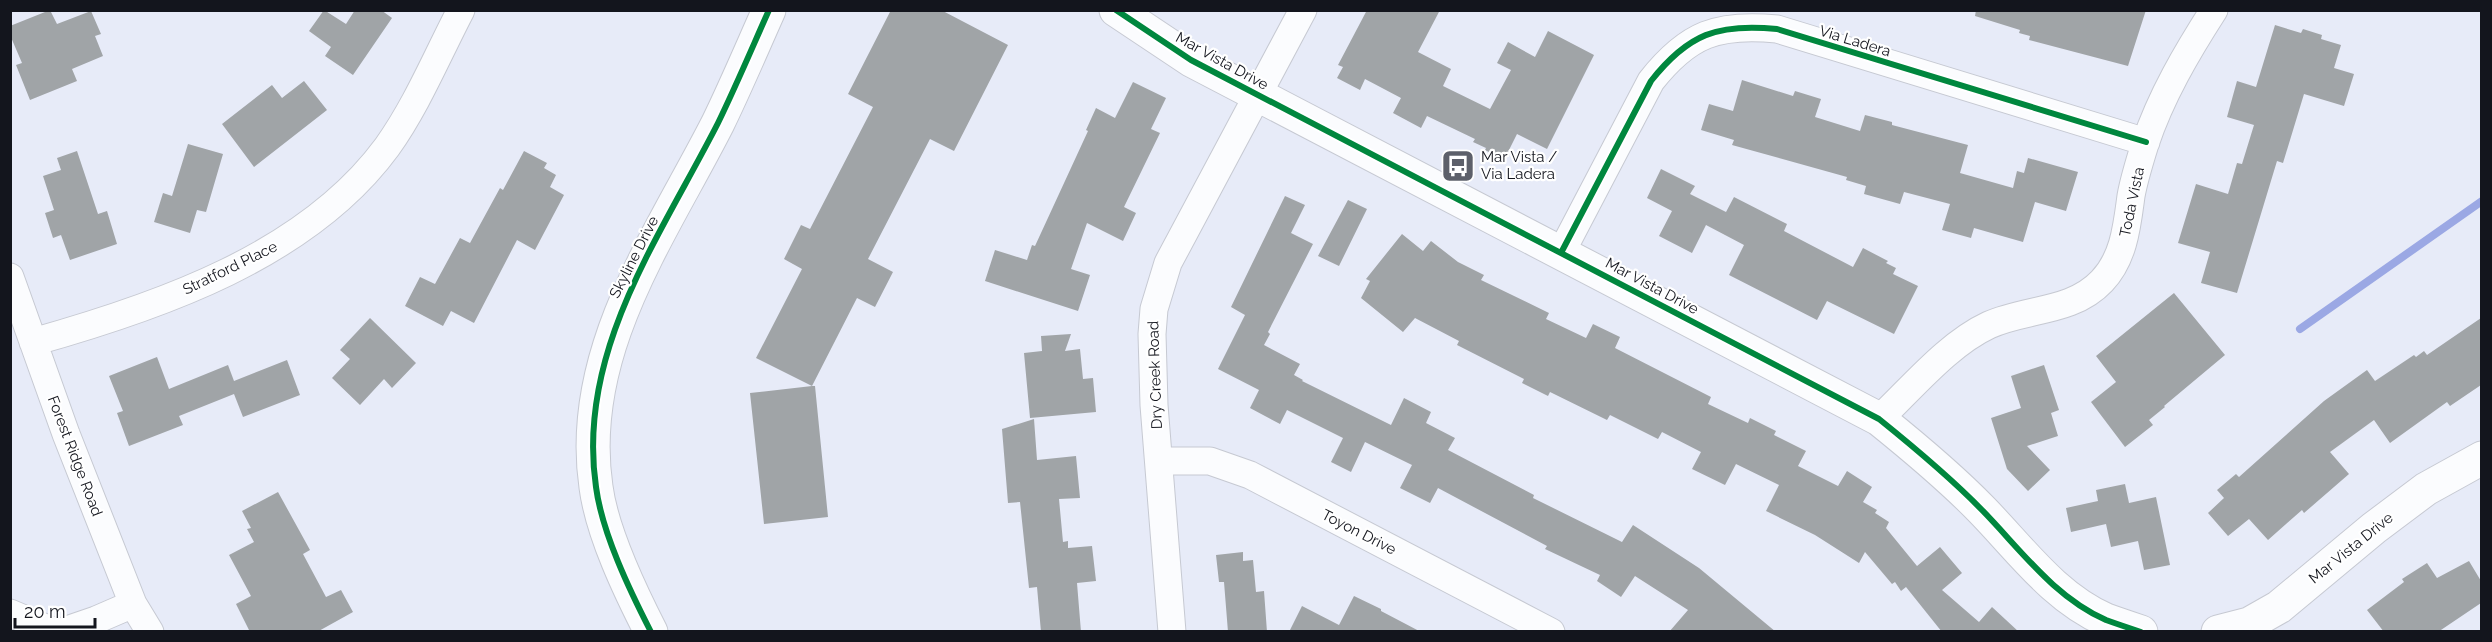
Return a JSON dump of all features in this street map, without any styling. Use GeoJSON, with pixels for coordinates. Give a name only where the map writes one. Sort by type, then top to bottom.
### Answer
{"type":"FeatureCollection","features":[{"type":"Feature","properties":{"kind":"street","name":"Stratford Place"},"geometry":{"type":"LineString","coordinates":[[33,342],[97,324],[193,287],[280,244],[323,212],[385,149],[405,120],[461,10]]}},
{"type":"Feature","properties":{"kind":"street","name":"Skyline Drive"},"geometry":{"type":"LineString","coordinates":[[651,632],[628,586],[610,539],[596,488],[593,444],[597,397],[607,350],[620,312],[718,121],[769,10]]}},
{"type":"Feature","properties":{"kind":"street","name":"Mar Vista Drive"},"geometry":{"type":"LineString","coordinates":[[1116,10],[1191,60],[1562,251],[1879,419],[1941,469],[2043,576],[2071,599],[2105,619],[2141,632]]}},
{"type":"Feature","properties":{"kind":"street","name":"Dry Creek Road"},"geometry":{"type":"LineString","coordinates":[[1172,632],[1152,334],[1159,286],[1168,263],[1303,10]]}},
{"type":"Feature","properties":{"kind":"street","name":"Toda Vista"},"geometry":{"type":"LineString","coordinates":[[1879,419],[1964,339],[2009,318],[2061,306],[2102,281],[2114,265],[2124,240],[2132,195],[2146,142],[2183,59],[2214,10]]}},
{"type":"Feature","properties":{"kind":"street","name":"Via Ladera"},"geometry":{"type":"LineString","coordinates":[[1562,251],[1652,81],[1669,59],[1687,43],[1731,28],[1777,29],[2146,142]]}},
{"type":"Feature","properties":{"kind":"street","name":"Forest Ridge Road"},"geometry":{"type":"LineString","coordinates":[[10,277],[66,434],[134,604],[150,632]]}},
{"type":"Feature","properties":{"kind":"street","name":"Mar Vista Drive"},"geometry":{"type":"LineString","coordinates":[[2218,632],[2249,624],[2279,607],[2426,489],[2481,458]]}},
{"type":"Feature","properties":{"kind":"street","name":"Toyon Drive"},"geometry":{"type":"LineString","coordinates":[[1160,461],[1210,462],[1250,475],[1551,632]]}},
{"type":"Feature","properties":{"kind":"street"},"geometry":{"type":"LineString","coordinates":[[61,632],[134,604]]}},
{"type":"Feature","properties":{"kind":"street"},"geometry":{"type":"LineString","coordinates":[[10,613],[55,632]]}},
{"type":"Feature","properties":{"kind":"building"},"geometry":{"type":"Polygon","coordinates":[[[50,10],[57,24],[91,11],[101,34],[95,36],[103,56],[72,69],[77,81],[30,100],[16,65],[22,63],[10,35],[10,26],[50,10]]]}},
{"type":"Feature","properties":{"kind":"building"},"geometry":{"type":"Polygon","coordinates":[[[324,10],[346,24],[355,10],[381,10],[392,18],[353,75],[325,56],[331,47],[309,31],[324,10]]]}},
{"type":"Feature","properties":{"kind":"building"},"geometry":{"type":"Polygon","coordinates":[[[891,10],[941,10],[1008,45],[954,151],[930,139],[868,259],[893,272],[875,307],[857,298],[812,386],[756,358],[802,269],[784,259],[801,225],[810,229],[873,107],[848,94],[891,10]]]}},
{"type":"Feature","properties":{"kind":"building"},"geometry":{"type":"Polygon","coordinates":[[[1367,10],[1440,10],[1418,52],[1451,69],[1443,86],[1490,109],[1511,70],[1497,63],[1508,42],[1535,57],[1548,31],[1594,55],[1547,149],[1517,134],[1504,160],[1473,142],[1475,139],[1427,116],[1421,128],[1393,113],[1401,98],[1365,79],[1360,90],[1337,78],[1343,67],[1338,65],[1367,10]]]}},
{"type":"Feature","properties":{"kind":"building"},"geometry":{"type":"Polygon","coordinates":[[[1976,10],[2146,10],[2128,66],[2029,40],[2030,36],[2019,33],[2020,30],[1975,16],[1976,10]]]}},
{"type":"Feature","properties":{"kind":"building"},"geometry":{"type":"Polygon","coordinates":[[[2275,25],[2301,33],[2303,29],[2322,35],[2321,39],[2341,45],[2334,68],[2354,74],[2344,106],[2304,94],[2283,163],[2277,161],[2237,293],[2201,283],[2210,252],[2178,243],[2196,184],[2228,194],[2237,163],[2242,164],[2254,125],[2227,117],[2237,81],[2256,87],[2275,25]]]}},
{"type":"Feature","properties":{"kind":"building"},"geometry":{"type":"Polygon","coordinates":[[[1742,80],[1793,96],[1795,91],[1821,99],[1815,117],[1860,131],[1865,115],[1892,122],[1892,125],[1968,145],[1960,173],[2013,188],[2017,171],[2024,173],[2028,158],[2078,172],[2066,211],[2035,202],[2023,242],[1974,228],[1971,238],[1942,230],[1950,204],[1904,192],[1900,204],[1864,194],[1866,186],[1846,180],[1847,177],[1732,145],[1734,140],[1701,130],[1709,104],[1733,111],[1742,80]]]}},
{"type":"Feature","properties":{"kind":"building"},"geometry":{"type":"Polygon","coordinates":[[[304,81],[327,110],[254,167],[222,124],[272,85],[282,98],[304,81]]]}},
{"type":"Feature","properties":{"kind":"building"},"geometry":{"type":"Polygon","coordinates":[[[1133,82],[1166,98],[1151,129],[1160,133],[1124,207],[1136,213],[1123,241],[1087,223],[1071,269],[1090,275],[1078,311],[985,281],[995,250],[1027,260],[1032,245],[1035,246],[1088,131],[1086,130],[1096,108],[1115,118],[1133,82]]]}},
{"type":"Feature","properties":{"kind":"building"},"geometry":{"type":"Polygon","coordinates":[[[188,144],[223,154],[206,212],[197,210],[190,233],[154,222],[163,193],[172,196],[188,144]]]}},
{"type":"Feature","properties":{"kind":"building"},"geometry":{"type":"Polygon","coordinates":[[[77,151],[98,214],[107,211],[117,244],[70,260],[61,235],[53,238],[45,213],[54,210],[43,176],[61,170],[57,158],[77,151]]]}},
{"type":"Feature","properties":{"kind":"building"},"geometry":{"type":"Polygon","coordinates":[[[524,151],[547,163],[544,168],[556,175],[550,187],[564,195],[535,250],[517,240],[474,323],[451,311],[443,326],[405,306],[420,277],[435,284],[460,238],[470,243],[500,188],[503,190],[524,151]]]}},
{"type":"Feature","properties":{"kind":"building"},"geometry":{"type":"Polygon","coordinates":[[[1661,169],[1695,186],[1690,194],[1726,212],[1734,197],[1787,224],[1784,231],[1853,267],[1863,248],[1888,261],[1886,263],[1896,268],[1893,274],[1918,286],[1894,334],[1827,301],[1817,320],[1729,275],[1744,245],[1706,225],[1692,253],[1659,236],[1672,211],[1647,198],[1661,169]]]}},
{"type":"Feature","properties":{"kind":"building"},"geometry":{"type":"Polygon","coordinates":[[[1285,196],[1305,205],[1291,233],[1313,244],[1268,332],[1270,334],[1264,345],[1300,364],[1294,375],[1391,425],[1404,398],[1431,412],[1426,423],[1455,438],[1448,450],[1534,495],[1533,498],[1622,542],[1633,525],[1699,568],[1776,632],[1669,632],[1688,610],[1635,576],[1621,597],[1597,581],[1600,575],[1545,549],[1547,546],[1438,488],[1430,503],[1400,488],[1412,465],[1365,442],[1351,472],[1331,462],[1343,438],[1287,410],[1280,424],[1250,408],[1259,390],[1218,369],[1245,315],[1231,307],[1285,196]]]}},
{"type":"Feature","properties":{"kind":"building"},"geometry":{"type":"Polygon","coordinates":[[[1348,200],[1367,209],[1339,266],[1318,256],[1348,200]]]}},
{"type":"Feature","properties":{"kind":"building"},"geometry":{"type":"Polygon","coordinates":[[[1402,234],[1423,251],[1431,241],[1458,262],[1484,275],[1481,280],[1549,313],[1546,319],[1586,338],[1593,324],[1620,337],[1615,348],[1711,397],[1708,404],[1748,423],[1750,418],[1776,431],[1774,435],[1806,451],[1798,466],[1838,486],[1847,471],[1872,487],[1863,502],[1877,510],[1875,513],[1889,522],[1886,528],[1917,566],[1940,547],[1962,573],[1942,590],[1979,622],[1992,607],[2019,632],[1942,632],[1906,587],[1901,591],[1895,582],[1892,584],[1865,552],[1859,563],[1815,535],[1766,511],[1779,485],[1736,464],[1725,485],[1692,469],[1701,452],[1662,432],[1658,439],[1610,415],[1607,420],[1550,392],[1548,396],[1522,383],[1524,379],[1457,345],[1459,341],[1415,318],[1403,332],[1361,298],[1370,281],[1366,279],[1402,234]]]}},
{"type":"Feature","properties":{"kind":"building"},"geometry":{"type":"Polygon","coordinates":[[[2174,293],[2225,355],[2164,406],[2149,420],[2153,425],[2125,447],[2091,402],[2116,382],[2096,356],[2174,293]]]}},
{"type":"Feature","properties":{"kind":"building"},"geometry":{"type":"Polygon","coordinates":[[[370,318],[416,363],[392,388],[384,379],[360,405],[332,378],[350,359],[340,350],[370,318]]]}},
{"type":"Feature","properties":{"kind":"building"},"geometry":{"type":"Polygon","coordinates":[[[2481,318],[2481,385],[2450,406],[2447,402],[2390,443],[2374,420],[2330,452],[2349,474],[2304,513],[2302,510],[2268,540],[2249,519],[2228,536],[2208,513],[2224,498],[2217,490],[2236,474],[2239,477],[2324,401],[2367,370],[2375,381],[2414,355],[2416,357],[2424,351],[2427,355],[2481,318]]]}},
{"type":"Feature","properties":{"kind":"building"},"geometry":{"type":"Polygon","coordinates":[[[1071,334],[1065,351],[1080,349],[1083,379],[1093,378],[1096,412],[1030,418],[1024,353],[1042,351],[1041,336],[1071,334]]]}},
{"type":"Feature","properties":{"kind":"building"},"geometry":{"type":"Polygon","coordinates":[[[157,357],[169,389],[228,365],[234,381],[287,360],[300,395],[243,417],[234,394],[179,416],[183,425],[129,446],[117,413],[123,411],[109,376],[157,357]]]}},
{"type":"Feature","properties":{"kind":"building"},"geometry":{"type":"Polygon","coordinates":[[[2044,365],[2059,410],[2051,413],[2058,436],[2027,446],[2050,470],[2028,491],[2007,469],[1991,418],[2021,408],[2011,376],[2044,365]]]}},
{"type":"Feature","properties":{"kind":"building"},"geometry":{"type":"Polygon","coordinates":[[[815,386],[828,517],[764,524],[750,393],[815,386]]]}},
{"type":"Feature","properties":{"kind":"building"},"geometry":{"type":"Polygon","coordinates":[[[1034,419],[1037,460],[1076,456],[1080,498],[1059,499],[1063,542],[1068,541],[1068,548],[1092,546],[1096,581],[1077,583],[1081,632],[1041,632],[1037,587],[1029,588],[1020,502],[1008,503],[1002,429],[1034,419]]]}},
{"type":"Feature","properties":{"kind":"building"},"geometry":{"type":"Polygon","coordinates":[[[2125,484],[2129,503],[2156,497],[2170,565],[2144,570],[2138,541],[2111,547],[2106,524],[2071,532],[2066,508],[2098,501],[2096,490],[2125,484]]]}},
{"type":"Feature","properties":{"kind":"building"},"geometry":{"type":"Polygon","coordinates":[[[278,492],[310,550],[303,554],[326,597],[341,590],[353,612],[317,632],[250,632],[236,604],[251,596],[229,555],[254,542],[247,529],[251,528],[242,511],[278,492]]]}},
{"type":"Feature","properties":{"kind":"building"},"geometry":{"type":"Polygon","coordinates":[[[1243,552],[1243,561],[1253,560],[1256,592],[1264,591],[1267,632],[1228,632],[1224,582],[1219,582],[1216,555],[1243,552]]]}},
{"type":"Feature","properties":{"kind":"building"},"geometry":{"type":"Polygon","coordinates":[[[2469,561],[2481,581],[2481,603],[2438,632],[2384,632],[2367,610],[2404,582],[2402,579],[2427,563],[2437,578],[2469,561]]]}},
{"type":"Feature","properties":{"kind":"building"},"geometry":{"type":"Polygon","coordinates":[[[1354,596],[1421,632],[1289,632],[1302,606],[1339,625],[1354,596]]]}},
{"type":"Feature","properties":{"kind":"waterway"},"geometry":{"type":"LineString","coordinates":[[2300,329],[2482,201]]}},
{"type":"Feature","properties":{"kind":"cycle path"},"geometry":{"type":"LineString","coordinates":[[651,632],[618,561],[599,505],[593,437],[598,389],[611,343],[628,297],[718,123],[769,10]]}},
{"type":"Feature","properties":{"kind":"cycle path"},"geometry":{"type":"LineString","coordinates":[[1116,10],[1191,60],[1879,419],[1957,486],[2054,586],[2087,610],[2106,620],[2141,632]]}},
{"type":"Feature","properties":{"kind":"cycle path"},"geometry":{"type":"LineString","coordinates":[[1562,251],[1651,81],[1678,52],[1692,42],[1721,30],[1777,29],[2146,142]]}},
{"type":"Feature","properties":{"kind":"place","name":"Mar Vista / Via Ladera"},"geometry":{"type":"Point","coordinates":[1458,166]}}]}
